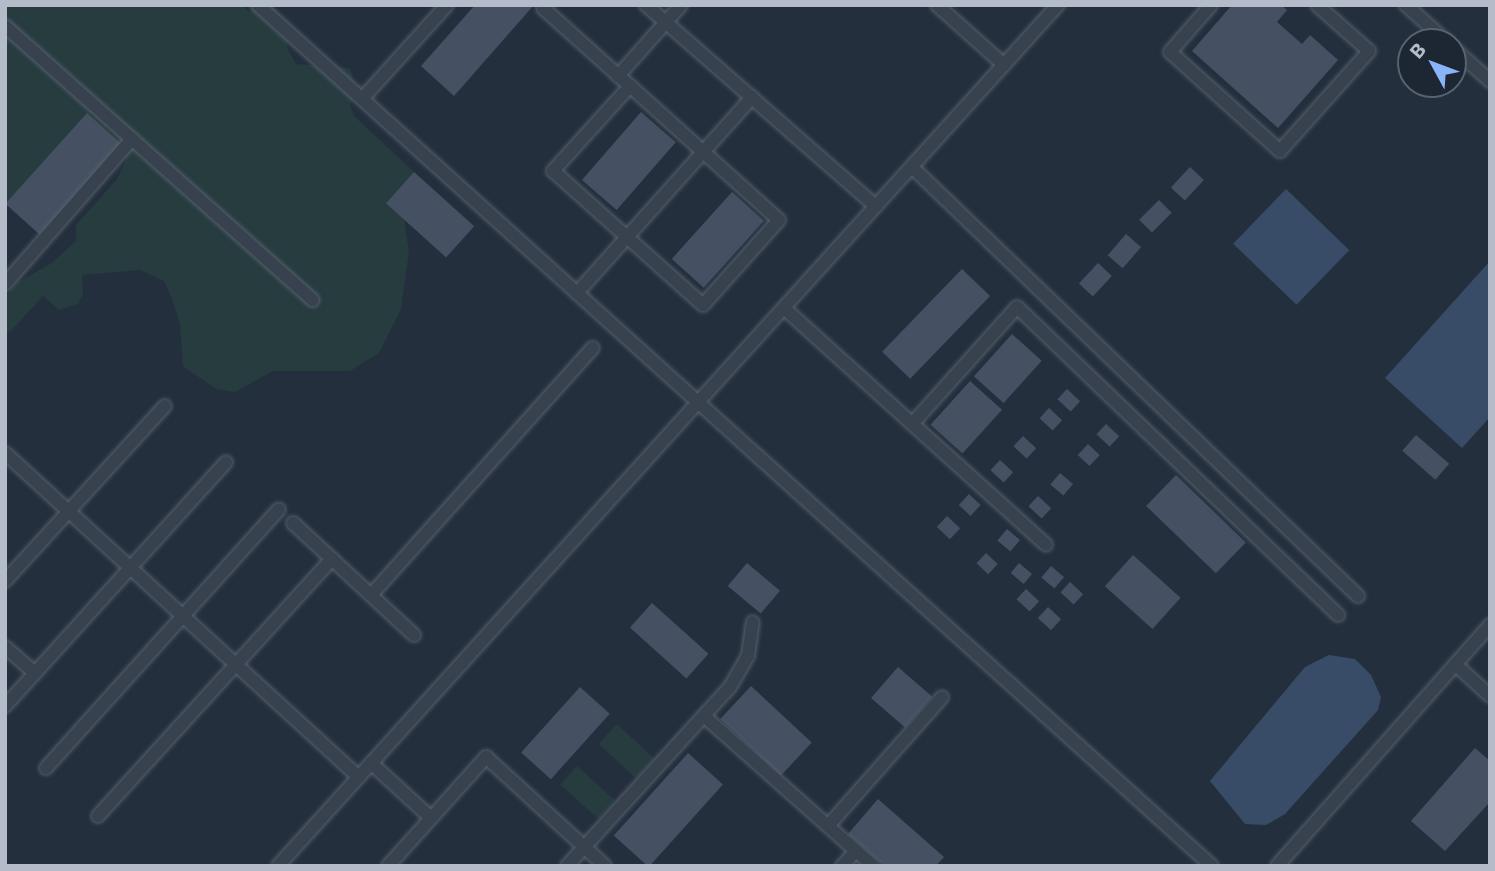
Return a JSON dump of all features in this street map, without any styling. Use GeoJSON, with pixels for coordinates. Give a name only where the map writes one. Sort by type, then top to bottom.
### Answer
{"type":"FeatureCollection","features":[{"type":"Feature","properties":{"kind":"lane"},"geometry":{"type":"LineString","coordinates":[[258,5],[1212,866]]}},
{"type":"Feature","properties":{"kind":"lane"},"geometry":{"type":"LineString","coordinates":[[362,99],[447,5]]}},
{"type":"Feature","properties":{"kind":"lane"},"geometry":{"type":"LineString","coordinates":[[646,5],[876,205]]}},
{"type":"Feature","properties":{"kind":"lane"},"geometry":{"type":"LineString","coordinates":[[618,76],[681,5]]}},
{"type":"Feature","properties":{"kind":"lane"},"geometry":{"type":"LineString","coordinates":[[937,5],[1003,65]]}},
{"type":"Feature","properties":{"kind":"lane"},"geometry":{"type":"LineString","coordinates":[[278,866],[1058,5]]}},
{"type":"Feature","properties":{"kind":"lane"},"geometry":{"type":"LineString","coordinates":[[1211,5],[1170,52],[1280,150],[1369,51],[1317,5]]}},
{"type":"Feature","properties":{"kind":"lane"},"geometry":{"type":"LineString","coordinates":[[1406,5],[1431,28]]}},
{"type":"Feature","properties":{"kind":"lane"},"geometry":{"type":"LineString","coordinates":[[543,8],[779,220],[703,305],[553,171],[629,86]]}},
{"type":"Feature","properties":{"kind":"lane"},"geometry":{"type":"LineString","coordinates":[[5,26],[313,300]]}},
{"type":"Feature","properties":{"kind":"lane"},"geometry":{"type":"LineString","coordinates":[[1467,60],[1490,81]]}},
{"type":"Feature","properties":{"kind":"lane"},"geometry":{"type":"LineString","coordinates":[[577,293],[752,97]]}},
{"type":"Feature","properties":{"kind":"lane"},"geometry":{"type":"LineString","coordinates":[[5,284],[132,139]]}},
{"type":"Feature","properties":{"kind":"lane"},"geometry":{"type":"LineString","coordinates":[[912,167],[1358,596]]}},
{"type":"Feature","properties":{"kind":"lane"},"geometry":{"type":"LineString","coordinates":[[912,424],[1017,307],[1338,615]]}},
{"type":"Feature","properties":{"kind":"lane"},"geometry":{"type":"LineString","coordinates":[[784,308],[1046,545]]}},
{"type":"Feature","properties":{"kind":"lane"},"geometry":{"type":"LineString","coordinates":[[372,595],[593,348]]}},
{"type":"Feature","properties":{"kind":"lane"},"geometry":{"type":"LineString","coordinates":[[5,581],[165,406]]}},
{"type":"Feature","properties":{"kind":"lane"},"geometry":{"type":"LineString","coordinates":[[5,453],[359,777]]}},
{"type":"Feature","properties":{"kind":"lane"},"geometry":{"type":"LineString","coordinates":[[5,706],[226,462]]}},
{"type":"Feature","properties":{"kind":"lane"},"geometry":{"type":"LineString","coordinates":[[46,768],[279,509]]}},
{"type":"Feature","properties":{"kind":"lane"},"geometry":{"type":"LineString","coordinates":[[293,523],[414,635]]}},
{"type":"Feature","properties":{"kind":"lane"},"geometry":{"type":"LineString","coordinates":[[99,816],[332,559]]}},
{"type":"Feature","properties":{"kind":"lane"},"geometry":{"type":"LineString","coordinates":[[567,866],[741,672],[750,648],[752,622]]}},
{"type":"Feature","properties":{"kind":"lane"},"geometry":{"type":"LineString","coordinates":[[1277,866],[1490,625]]}},
{"type":"Feature","properties":{"kind":"lane"},"geometry":{"type":"LineString","coordinates":[[5,647],[35,673]]}},
{"type":"Feature","properties":{"kind":"lane"},"geometry":{"type":"LineString","coordinates":[[1455,664],[1490,696]]}},
{"type":"Feature","properties":{"kind":"lane"},"geometry":{"type":"LineString","coordinates":[[828,827],[942,698]]}},
{"type":"Feature","properties":{"kind":"lane"},"geometry":{"type":"LineString","coordinates":[[704,716],[873,866]]}},
{"type":"Feature","properties":{"kind":"lane"},"geometry":{"type":"LineString","coordinates":[[388,866],[486,757],[605,866]]}},
{"type":"Feature","properties":{"kind":"lane"},"geometry":{"type":"LineString","coordinates":[[371,763],[431,818]]}},
{"type":"Feature","properties":{"kind":"lane"},"geometry":{"type":"LineString","coordinates":[[842,866],[856,851]]}},
{"type":"Feature","properties":{"kind":"green space"},"geometry":{"type":"Polygon","coordinates":[[[5,5],[241,5],[250,12],[251,5],[272,5],[291,30],[287,47],[296,64],[350,68],[356,88],[350,105],[354,116],[414,172],[386,203],[404,219],[409,252],[401,309],[379,353],[350,371],[273,371],[235,392],[216,389],[183,366],[180,324],[172,298],[164,281],[140,270],[82,275],[83,295],[78,304],[59,310],[43,296],[10,332],[5,329],[5,297],[18,282],[52,263],[76,241],[76,225],[117,179],[127,158],[121,144],[5,204],[5,5]]]}},
{"type":"Feature","properties":{"kind":"green space"},"geometry":{"type":"Polygon","coordinates":[[[617,724],[654,759],[636,779],[599,744],[617,724]]]}},
{"type":"Feature","properties":{"kind":"green space"},"geometry":{"type":"Polygon","coordinates":[[[577,766],[615,800],[598,819],[560,785],[577,766]]]}},
{"type":"Feature","properties":{"kind":"water"},"geometry":{"type":"Polygon","coordinates":[[[1286,189],[1349,250],[1297,305],[1233,244],[1286,189]]]}},
{"type":"Feature","properties":{"kind":"water"},"geometry":{"type":"Polygon","coordinates":[[[1490,261],[1490,417],[1462,448],[1385,378],[1490,261]]]}},
{"type":"Feature","properties":{"kind":"water"},"geometry":{"type":"Polygon","coordinates":[[[1329,655],[1355,659],[1371,675],[1381,697],[1378,710],[1285,814],[1266,825],[1245,824],[1210,781],[1305,667],[1329,655]]]}},
{"type":"Feature","properties":{"kind":"building"},"geometry":{"type":"Polygon","coordinates":[[[475,5],[534,5],[454,96],[421,66],[475,5]]]}},
{"type":"Feature","properties":{"kind":"building"},"geometry":{"type":"Polygon","coordinates":[[[1232,5],[1281,5],[1287,10],[1277,22],[1302,44],[1310,35],[1338,60],[1278,128],[1192,51],[1232,5]]]}},
{"type":"Feature","properties":{"kind":"building"},"geometry":{"type":"Polygon","coordinates":[[[641,112],[676,142],[617,210],[582,180],[641,112]]]}},
{"type":"Feature","properties":{"kind":"building"},"geometry":{"type":"Polygon","coordinates":[[[87,113],[121,144],[40,234],[5,204],[87,113]]]}},
{"type":"Feature","properties":{"kind":"building"},"geometry":{"type":"Polygon","coordinates":[[[1190,167],[1204,180],[1185,200],[1171,187],[1190,167]]]}},
{"type":"Feature","properties":{"kind":"building"},"geometry":{"type":"Polygon","coordinates":[[[414,172],[474,226],[446,257],[386,203],[414,172]]]}},
{"type":"Feature","properties":{"kind":"building"},"geometry":{"type":"Polygon","coordinates":[[[732,192],[764,221],[704,288],[672,259],[732,192]]]}},
{"type":"Feature","properties":{"kind":"building"},"geometry":{"type":"Polygon","coordinates":[[[1159,200],[1172,213],[1152,233],[1139,220],[1159,200]]]}},
{"type":"Feature","properties":{"kind":"building"},"geometry":{"type":"Polygon","coordinates":[[[1126,234],[1141,247],[1123,268],[1108,255],[1126,234]]]}},
{"type":"Feature","properties":{"kind":"building"},"geometry":{"type":"Polygon","coordinates":[[[1098,263],[1112,276],[1093,296],[1079,283],[1098,263]]]}},
{"type":"Feature","properties":{"kind":"building"},"geometry":{"type":"Polygon","coordinates":[[[962,269],[990,296],[910,379],[882,352],[962,269]]]}},
{"type":"Feature","properties":{"kind":"building"},"geometry":{"type":"Polygon","coordinates":[[[1012,334],[1042,361],[1004,403],[974,376],[1012,334]]]}},
{"type":"Feature","properties":{"kind":"building"},"geometry":{"type":"Polygon","coordinates":[[[970,381],[1002,410],[962,454],[931,425],[970,381]]]}},
{"type":"Feature","properties":{"kind":"building"},"geometry":{"type":"Polygon","coordinates":[[[1067,389],[1080,401],[1071,412],[1057,399],[1067,389]]]}},
{"type":"Feature","properties":{"kind":"building"},"geometry":{"type":"Polygon","coordinates":[[[1049,408],[1062,420],[1053,431],[1039,418],[1049,408]]]}},
{"type":"Feature","properties":{"kind":"building"},"geometry":{"type":"Polygon","coordinates":[[[1106,424],[1119,436],[1110,447],[1096,434],[1106,424]]]}},
{"type":"Feature","properties":{"kind":"building"},"geometry":{"type":"Polygon","coordinates":[[[1416,435],[1449,464],[1435,480],[1402,451],[1416,435]]]}},
{"type":"Feature","properties":{"kind":"building"},"geometry":{"type":"Polygon","coordinates":[[[1023,436],[1036,448],[1027,459],[1013,446],[1023,436]]]}},
{"type":"Feature","properties":{"kind":"building"},"geometry":{"type":"Polygon","coordinates":[[[1088,444],[1100,455],[1089,466],[1078,455],[1088,444]]]}},
{"type":"Feature","properties":{"kind":"building"},"geometry":{"type":"Polygon","coordinates":[[[1000,460],[1013,472],[1004,483],[990,470],[1000,460]]]}},
{"type":"Feature","properties":{"kind":"building"},"geometry":{"type":"Polygon","coordinates":[[[1060,473],[1073,484],[1063,495],[1050,484],[1060,473]]]}},
{"type":"Feature","properties":{"kind":"building"},"geometry":{"type":"Polygon","coordinates":[[[1176,475],[1246,542],[1216,573],[1146,506],[1176,475]]]}},
{"type":"Feature","properties":{"kind":"building"},"geometry":{"type":"Polygon","coordinates":[[[969,494],[981,505],[970,516],[959,505],[969,494]]]}},
{"type":"Feature","properties":{"kind":"building"},"geometry":{"type":"Polygon","coordinates":[[[1038,496],[1051,508],[1042,519],[1028,506],[1038,496]]]}},
{"type":"Feature","properties":{"kind":"building"},"geometry":{"type":"Polygon","coordinates":[[[947,516],[960,528],[950,539],[937,527],[947,516]]]}},
{"type":"Feature","properties":{"kind":"building"},"geometry":{"type":"Polygon","coordinates":[[[1007,529],[1020,540],[1010,551],[997,540],[1007,529]]]}},
{"type":"Feature","properties":{"kind":"building"},"geometry":{"type":"Polygon","coordinates":[[[986,553],[998,564],[988,574],[976,563],[986,553]]]}},
{"type":"Feature","properties":{"kind":"building"},"geometry":{"type":"Polygon","coordinates":[[[1133,555],[1181,598],[1152,629],[1105,586],[1133,555]]]}},
{"type":"Feature","properties":{"kind":"building"},"geometry":{"type":"Polygon","coordinates":[[[747,563],[780,591],[761,614],[728,586],[747,563]]]}},
{"type":"Feature","properties":{"kind":"building"},"geometry":{"type":"Polygon","coordinates":[[[1019,563],[1032,574],[1024,584],[1011,573],[1019,563]]]}},
{"type":"Feature","properties":{"kind":"building"},"geometry":{"type":"Polygon","coordinates":[[[1051,566],[1064,577],[1054,588],[1041,577],[1051,566]]]}},
{"type":"Feature","properties":{"kind":"building"},"geometry":{"type":"Polygon","coordinates":[[[1070,582],[1083,594],[1074,605],[1060,592],[1070,582]]]}},
{"type":"Feature","properties":{"kind":"building"},"geometry":{"type":"Polygon","coordinates":[[[1026,589],[1039,601],[1030,612],[1016,599],[1026,589]]]}},
{"type":"Feature","properties":{"kind":"building"},"geometry":{"type":"Polygon","coordinates":[[[652,603],[708,654],[686,678],[630,628],[652,603]]]}},
{"type":"Feature","properties":{"kind":"building"},"geometry":{"type":"Polygon","coordinates":[[[1048,607],[1061,619],[1051,630],[1038,618],[1048,607]]]}},
{"type":"Feature","properties":{"kind":"building"},"geometry":{"type":"Polygon","coordinates":[[[898,667],[932,697],[905,727],[871,698],[898,667]]]}},
{"type":"Feature","properties":{"kind":"building"},"geometry":{"type":"Polygon","coordinates":[[[751,686],[812,743],[781,776],[720,719],[751,686]]]}},
{"type":"Feature","properties":{"kind":"building"},"geometry":{"type":"Polygon","coordinates":[[[580,687],[610,714],[551,779],[521,752],[580,687]]]}},
{"type":"Feature","properties":{"kind":"building"},"geometry":{"type":"Polygon","coordinates":[[[1475,748],[1490,761],[1490,802],[1445,851],[1411,821],[1475,748]]]}},
{"type":"Feature","properties":{"kind":"building"},"geometry":{"type":"Polygon","coordinates":[[[688,753],[723,784],[649,866],[614,835],[688,753]]]}},
{"type":"Feature","properties":{"kind":"building"},"geometry":{"type":"Polygon","coordinates":[[[878,799],[944,857],[936,866],[884,866],[848,834],[878,799]]]}}]}
